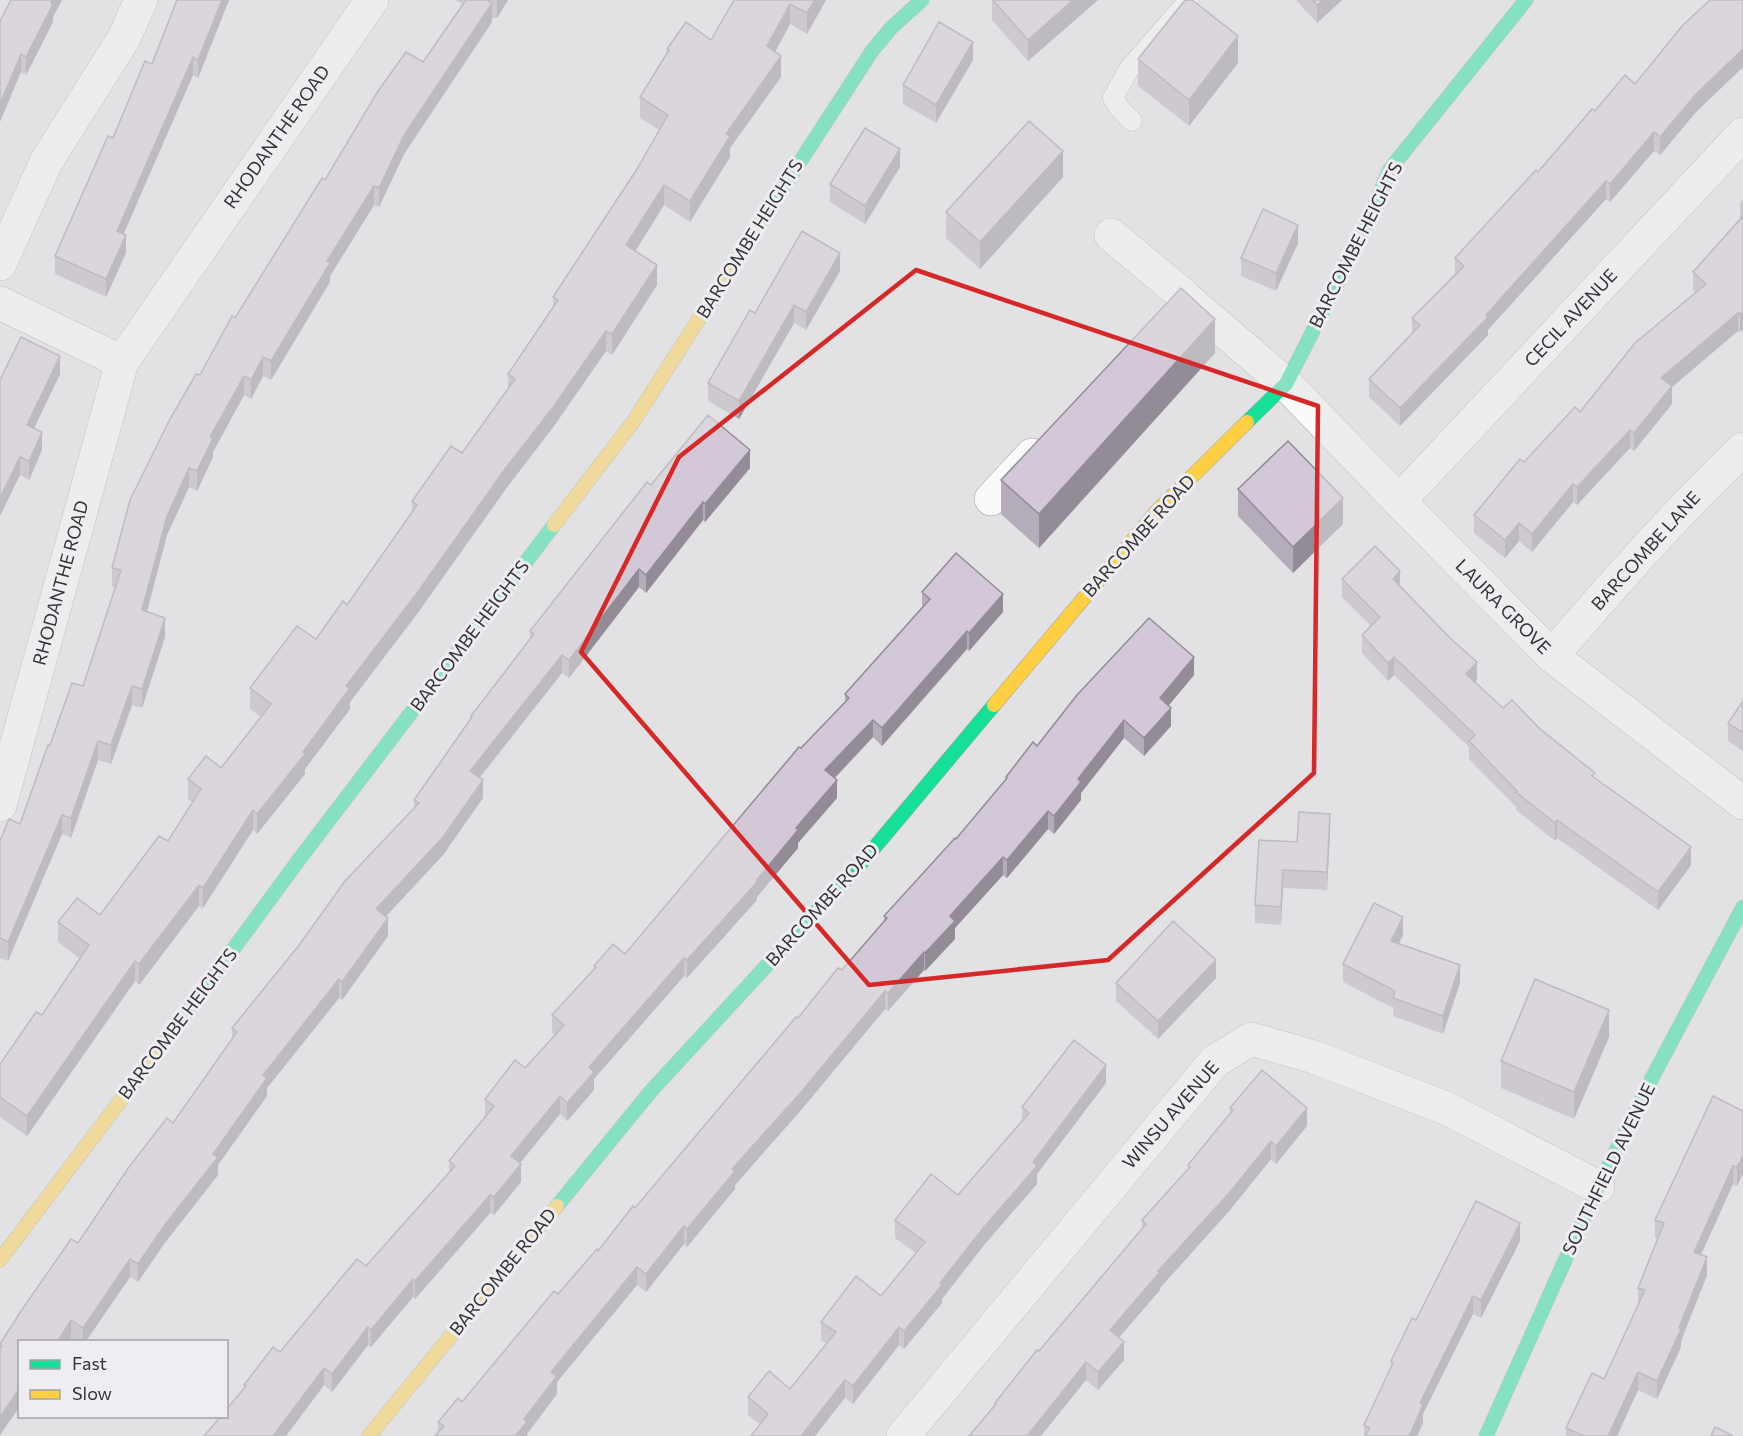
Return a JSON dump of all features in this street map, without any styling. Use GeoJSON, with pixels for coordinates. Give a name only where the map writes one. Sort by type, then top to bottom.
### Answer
{"type":"FeatureCollection","features":[{"type":"Feature","properties":{"kind":"street"},"geometry":{"type":"LineString","coordinates":[[0,264],[46,162],[124,38],[141,0]]}},
{"type":"Feature","properties":{"kind":"street","name":"RHODANTHE ROAD"},"geometry":{"type":"LineString","coordinates":[[0,805],[122,362],[372,0]]}},
{"type":"Feature","properties":{"kind":"street","name":"BARCOMBE HEIGHTS"},"geometry":{"type":"LineString","coordinates":[[0,1260],[301,858],[633,422],[872,51],[891,28],[922,0]]}},
{"type":"Feature","properties":{"kind":"street","name":"BARCOMBE HEIGHTS"},"geometry":{"type":"LineString","coordinates":[[1286,384],[1360,238],[1390,169],[1526,0]]}},
{"type":"Feature","properties":{"kind":"street","name":"CECIL AVENUE"},"geometry":{"type":"LineString","coordinates":[[1399,501],[1743,134]]}},
{"type":"Feature","properties":{"kind":"street","name":"LAURA GROVE"},"geometry":{"type":"LineString","coordinates":[[1111,235],[1286,384],[1552,656],[1743,803]]}},
{"type":"Feature","properties":{"kind":"street"},"geometry":{"type":"LineString","coordinates":[[1158,319],[1182,294]]}},
{"type":"Feature","properties":{"kind":"street"},"geometry":{"type":"LineString","coordinates":[[0,303],[122,362]]}},
{"type":"Feature","properties":{"kind":"street","name":"BARCOMBE ROAD"},"geometry":{"type":"LineString","coordinates":[[369,1436],[651,1091],[864,860],[1158,510],[1286,384]]}},
{"type":"Feature","properties":{"kind":"street"},"geometry":{"type":"LineString","coordinates":[[991,500],[1055,430]]}},
{"type":"Feature","properties":{"kind":"street","name":"BARCOMBE LANE"},"geometry":{"type":"LineString","coordinates":[[1552,656],[1610,587],[1743,449]]}},
{"type":"Feature","properties":{"kind":"street","name":"SOUTHFIELD AVENUE"},"geometry":{"type":"LineString","coordinates":[[1486,1436],[1598,1187],[1653,1076],[1743,907]]}},
{"type":"Feature","properties":{"kind":"street","name":"WINSU AVENUE"},"geometry":{"type":"LineString","coordinates":[[903,1436],[1215,1061],[1251,1039],[1314,1057],[1448,1109],[1598,1187]]}},
{"type":"Feature","properties":{"kind":"lane"},"geometry":{"type":"LineString","coordinates":[[1132,121],[1113,98],[1129,69],[1189,0]]}},
{"type":"Feature","properties":{"kind":"highlighted area"},"geometry":{"type":"Polygon","coordinates":[[[916,270],[1318,406],[1314,773],[1108,960],[869,985],[581,652],[679,457],[916,270]]]}},
{"type":"Feature","properties":{"kind":"building"},"geometry":{"type":"Polygon","coordinates":[[[11,0],[53,0],[51,3],[53,4],[26,57],[21,54],[0,104],[0,21],[11,0]]]}},
{"type":"Feature","properties":{"kind":"building"},"geometry":{"type":"Polygon","coordinates":[[[177,0],[222,0],[198,60],[193,57],[117,231],[126,235],[106,279],[55,256],[108,136],[113,138],[145,61],[152,64],[177,0]]]}},
{"type":"Feature","properties":{"kind":"building"},"geometry":{"type":"Polygon","coordinates":[[[466,0],[487,0],[492,3],[404,135],[379,188],[374,186],[327,261],[330,263],[271,361],[263,357],[251,380],[244,376],[210,437],[213,438],[197,471],[189,468],[167,516],[142,610],[165,618],[142,689],[132,686],[111,745],[98,741],[71,818],[62,815],[8,942],[0,938],[0,841],[9,819],[20,824],[72,683],[83,686],[121,570],[112,568],[130,500],[170,419],[196,374],[200,375],[232,316],[235,318],[322,178],[325,180],[378,91],[406,52],[423,62],[466,0]]]}},
{"type":"Feature","properties":{"kind":"building"},"geometry":{"type":"Polygon","coordinates":[[[734,0],[815,0],[807,13],[790,4],[767,46],[781,56],[726,134],[730,136],[690,201],[664,185],[626,245],[657,265],[612,334],[606,331],[554,406],[346,686],[350,688],[303,752],[305,754],[257,814],[253,810],[203,888],[199,885],[139,964],[135,961],[27,1116],[0,1097],[0,1064],[36,1012],[42,1015],[89,945],[58,922],[77,898],[100,915],[159,836],[168,841],[201,789],[188,779],[206,756],[221,768],[271,704],[250,688],[297,626],[316,639],[343,601],[347,605],[417,505],[412,501],[451,446],[462,453],[515,379],[508,374],[558,300],[553,297],[637,169],[668,115],[640,97],[669,50],[667,49],[686,22],[711,40],[734,0]]]}},
{"type":"Feature","properties":{"kind":"building"},"geometry":{"type":"Polygon","coordinates":[[[993,0],[1073,0],[1028,40],[993,0]]]}},
{"type":"Feature","properties":{"kind":"building"},"geometry":{"type":"Polygon","coordinates":[[[1185,0],[1192,0],[1238,36],[1189,100],[1138,59],[1185,0]]]}},
{"type":"Feature","properties":{"kind":"building"},"geometry":{"type":"Polygon","coordinates":[[[1313,0],[1323,0],[1317,5],[1313,0]]]}},
{"type":"Feature","properties":{"kind":"building"},"geometry":{"type":"Polygon","coordinates":[[[1710,0],[1743,0],[1743,49],[1696,94],[1660,137],[1654,132],[1610,184],[1606,181],[1486,315],[1488,317],[1400,408],[1369,379],[1420,325],[1412,318],[1464,266],[1455,258],[1536,170],[1538,172],[1592,109],[1595,111],[1625,75],[1635,84],[1683,25],[1710,0]]]}},
{"type":"Feature","properties":{"kind":"building"},"geometry":{"type":"Polygon","coordinates":[[[939,22],[973,42],[936,105],[903,85],[939,22]]]}},
{"type":"Feature","properties":{"kind":"building"},"geometry":{"type":"Polygon","coordinates":[[[1029,121],[1063,151],[980,242],[946,212],[1029,121]]]}},
{"type":"Feature","properties":{"kind":"building"},"geometry":{"type":"Polygon","coordinates":[[[865,128],[900,149],[865,206],[830,184],[865,128]]]}},
{"type":"Feature","properties":{"kind":"building"},"geometry":{"type":"Polygon","coordinates":[[[1263,209],[1298,225],[1276,273],[1241,258],[1263,209]]]}},
{"type":"Feature","properties":{"kind":"building"},"geometry":{"type":"Polygon","coordinates":[[[1743,216],[1743,311],[1661,378],[1672,386],[1634,433],[1630,430],[1577,487],[1573,484],[1532,534],[1519,523],[1505,540],[1474,515],[1520,459],[1524,462],[1575,407],[1580,412],[1635,343],[1706,284],[1693,272],[1743,216]]]}},
{"type":"Feature","properties":{"kind":"building"},"geometry":{"type":"Polygon","coordinates":[[[802,231],[840,253],[806,312],[794,305],[739,401],[708,383],[750,310],[755,313],[802,231]]]}},
{"type":"Feature","properties":{"kind":"building"},"geometry":{"type":"Polygon","coordinates":[[[1181,288],[1215,319],[1039,514],[1001,480],[1181,288]]]}},
{"type":"Feature","properties":{"kind":"building"},"geometry":{"type":"Polygon","coordinates":[[[21,337],[60,356],[27,425],[42,432],[29,461],[20,457],[0,498],[0,380],[21,337]]]}},
{"type":"Feature","properties":{"kind":"building"},"geometry":{"type":"Polygon","coordinates":[[[708,415],[750,450],[705,504],[703,502],[646,575],[639,569],[569,660],[562,655],[470,771],[483,780],[443,837],[376,909],[388,918],[342,982],[339,979],[263,1075],[267,1078],[213,1154],[218,1157],[164,1226],[138,1264],[130,1259],[83,1328],[71,1320],[59,1340],[18,1340],[18,1391],[0,1417],[0,1348],[2,1346],[0,1344],[71,1239],[78,1243],[129,1167],[167,1118],[173,1123],[237,1032],[232,1028],[300,944],[345,881],[419,803],[414,800],[471,716],[534,634],[530,631],[647,482],[651,485],[708,415]]]}},
{"type":"Feature","properties":{"kind":"building"},"geometry":{"type":"Polygon","coordinates":[[[1288,441],[1343,498],[1293,547],[1238,489],[1288,441]]]}},
{"type":"Feature","properties":{"kind":"building"},"geometry":{"type":"Polygon","coordinates":[[[1375,546],[1400,571],[1393,579],[1452,640],[1477,662],[1466,674],[1503,708],[1512,700],[1539,728],[1595,773],[1592,776],[1691,847],[1658,892],[1557,820],[1555,823],[1516,792],[1469,741],[1475,735],[1394,657],[1388,663],[1362,635],[1380,617],[1342,579],[1375,546]]]}},
{"type":"Feature","properties":{"kind":"building"},"geometry":{"type":"Polygon","coordinates":[[[956,553],[1003,594],[969,633],[967,631],[882,728],[873,720],[825,770],[837,780],[796,828],[798,830],[757,882],[687,960],[684,958],[589,1067],[594,1072],[567,1103],[560,1096],[511,1156],[521,1164],[494,1197],[490,1195],[415,1281],[413,1279],[371,1330],[368,1327],[332,1374],[324,1368],[273,1436],[204,1436],[219,1418],[228,1418],[228,1408],[273,1347],[280,1352],[357,1259],[366,1266],[455,1166],[449,1161],[494,1106],[485,1099],[515,1060],[525,1068],[564,1025],[552,1015],[596,967],[594,966],[613,944],[625,954],[799,747],[801,748],[849,698],[845,694],[930,599],[922,592],[956,553]]]}},
{"type":"Feature","properties":{"kind":"building"},"geometry":{"type":"Polygon","coordinates":[[[1149,618],[1194,657],[1160,698],[1171,708],[1144,738],[1124,720],[1078,779],[1081,782],[1054,816],[1048,811],[1007,860],[1003,857],[950,916],[955,921],[888,993],[885,991],[802,1091],[732,1169],[735,1171],[687,1229],[684,1226],[646,1274],[637,1267],[551,1372],[557,1376],[524,1419],[527,1422],[515,1436],[435,1436],[444,1426],[438,1422],[458,1398],[462,1402],[554,1291],[558,1294],[597,1249],[598,1251],[633,1206],[635,1208],[838,968],[842,970],[887,918],[884,916],[956,839],[1007,778],[1033,742],[1037,746],[1077,695],[1149,618]]]}},
{"type":"Feature","properties":{"kind":"building"},"geometry":{"type":"Polygon","coordinates":[[[1743,701],[1743,733],[1728,723],[1743,701]]]}},
{"type":"Feature","properties":{"kind":"building"},"geometry":{"type":"Polygon","coordinates":[[[1299,812],[1330,814],[1327,872],[1283,870],[1281,907],[1255,905],[1259,840],[1297,842],[1299,812]]]}},
{"type":"Feature","properties":{"kind":"building"},"geometry":{"type":"Polygon","coordinates":[[[1374,903],[1403,917],[1391,941],[1460,965],[1443,1016],[1393,998],[1395,991],[1343,964],[1374,903]]]}},
{"type":"Feature","properties":{"kind":"building"},"geometry":{"type":"Polygon","coordinates":[[[1173,921],[1216,960],[1158,1021],[1116,983],[1173,921]]]}},
{"type":"Feature","properties":{"kind":"building"},"geometry":{"type":"Polygon","coordinates":[[[1535,979],[1609,1010],[1574,1092],[1501,1061],[1535,979]]]}},
{"type":"Feature","properties":{"kind":"building"},"geometry":{"type":"Polygon","coordinates":[[[1074,1040],[1106,1065],[1033,1162],[1037,1166],[984,1227],[940,1283],[942,1285],[904,1331],[899,1327],[853,1386],[845,1380],[801,1436],[751,1436],[768,1414],[748,1397],[769,1371],[790,1389],[836,1332],[821,1322],[856,1276],[881,1296],[925,1242],[895,1220],[931,1174],[958,1195],[1029,1113],[1022,1107],[1074,1040]]]}},
{"type":"Feature","properties":{"kind":"building"},"geometry":{"type":"Polygon","coordinates":[[[1262,1070],[1307,1108],[1276,1146],[1271,1141],[1230,1192],[1158,1271],[1160,1272],[1110,1330],[1124,1342],[1098,1372],[1086,1362],[1027,1436],[969,1436],[1037,1350],[1039,1351],[1146,1224],[1142,1220],[1190,1167],[1188,1165],[1233,1110],[1230,1108],[1262,1070]]]}},
{"type":"Feature","properties":{"kind":"building"},"geometry":{"type":"Polygon","coordinates":[[[1713,1096],[1743,1111],[1743,1156],[1737,1167],[1733,1166],[1694,1252],[1707,1257],[1679,1328],[1681,1329],[1657,1381],[1638,1372],[1608,1436],[1584,1436],[1566,1428],[1592,1373],[1604,1379],[1645,1290],[1638,1288],[1664,1223],[1655,1220],[1713,1096]]]}},
{"type":"Feature","properties":{"kind":"building"},"geometry":{"type":"Polygon","coordinates":[[[1476,1201],[1520,1223],[1481,1300],[1473,1296],[1420,1403],[1423,1405],[1409,1436],[1365,1436],[1370,1428],[1364,1425],[1393,1363],[1391,1361],[1412,1318],[1416,1320],[1476,1201]]]}},
{"type":"Feature","properties":{"kind":"building"},"geometry":{"type":"Polygon","coordinates":[[[1715,1427],[1733,1436],[1711,1436],[1715,1427]]]}},
{"type":"Feature","properties":{"kind":"traffic: fast"},"geometry":{"type":"LineString","coordinates":[[759,225],[872,51],[891,28],[922,0]]}},
{"type":"Feature","properties":{"kind":"traffic: fast"},"geometry":{"type":"LineString","coordinates":[[1247,422],[1286,384],[1360,238],[1390,169],[1526,0]]}},
{"type":"Feature","properties":{"kind":"traffic: fast"},"geometry":{"type":"LineString","coordinates":[[170,1035],[301,857],[554,525]]}},
{"type":"Feature","properties":{"kind":"traffic: fast"},"geometry":{"type":"LineString","coordinates":[[557,1206],[651,1091],[864,860],[994,705]]}},
{"type":"Feature","properties":{"kind":"traffic: fast"},"geometry":{"type":"LineString","coordinates":[[1486,1436],[1598,1187],[1653,1076],[1743,907]]}},
{"type":"Feature","properties":{"kind":"traffic: slow"},"geometry":{"type":"LineString","coordinates":[[554,525],[633,422],[759,225]]}},
{"type":"Feature","properties":{"kind":"traffic: slow"},"geometry":{"type":"LineString","coordinates":[[994,705],[1158,510],[1247,422]]}},
{"type":"Feature","properties":{"kind":"traffic: slow"},"geometry":{"type":"LineString","coordinates":[[0,1260],[170,1035]]}},
{"type":"Feature","properties":{"kind":"traffic: slow"},"geometry":{"type":"LineString","coordinates":[[369,1436],[557,1206]]}}]}
